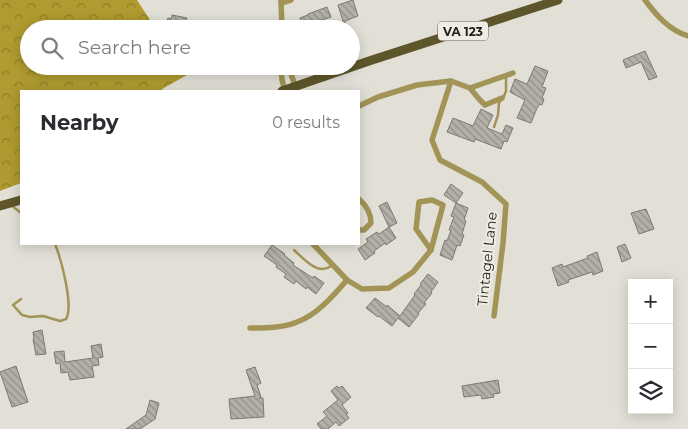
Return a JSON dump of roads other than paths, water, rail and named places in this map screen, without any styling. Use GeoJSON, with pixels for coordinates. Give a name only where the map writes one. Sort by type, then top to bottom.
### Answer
{"type":"FeatureCollection","features":[{"type":"Feature","properties":{"kind":"main road","name":"VA 123"},"geometry":{"type":"LineString","coordinates":[[360,64],[558,0]]}},
{"type":"Feature","properties":{"kind":"main road","name":"VA 123"},"geometry":{"type":"LineString","coordinates":[[296,89],[332,75]]}},
{"type":"Feature","properties":{"kind":"main road"},"geometry":{"type":"LineString","coordinates":[[4,205],[20,200]]}},
{"type":"Feature","properties":{"kind":"street"},"geometry":{"type":"LineString","coordinates":[[282,20],[281,2],[291,0]]}},
{"type":"Feature","properties":{"kind":"street"},"geometry":{"type":"LineString","coordinates":[[645,0],[663,22],[672,29],[688,36]]}},
{"type":"Feature","properties":{"kind":"street"},"geometry":{"type":"LineString","coordinates":[[470,88],[509,74]]}},
{"type":"Feature","properties":{"kind":"street"},"geometry":{"type":"LineString","coordinates":[[282,75],[284,90]]}},
{"type":"Feature","properties":{"kind":"street"},"geometry":{"type":"LineString","coordinates":[[292,75],[296,89]]}},
{"type":"Feature","properties":{"kind":"street"},"geometry":{"type":"LineString","coordinates":[[360,106],[378,97],[417,85],[451,81],[470,88],[485,105],[502,98]]}},
{"type":"Feature","properties":{"kind":"street","name":"Tintagel Lane"},"geometry":{"type":"LineString","coordinates":[[451,81],[432,140],[440,160],[482,182],[506,204],[494,316]]}},
{"type":"Feature","properties":{"kind":"street"},"geometry":{"type":"LineString","coordinates":[[360,200],[366,206],[371,216],[371,223],[364,230],[360,230]]}},
{"type":"Feature","properties":{"kind":"street"},"geometry":{"type":"LineString","coordinates":[[313,245],[347,280],[362,289],[389,288],[413,272],[431,250],[443,205],[432,200],[419,202],[416,229],[431,250]]}},
{"type":"Feature","properties":{"kind":"street"},"geometry":{"type":"LineString","coordinates":[[250,328],[295,323],[306,318],[327,302],[347,280]]}},
{"type":"Feature","properties":{"kind":"lane"},"geometry":{"type":"LineString","coordinates":[[494,127],[498,116],[499,103],[506,91],[509,74]]}},
{"type":"Feature","properties":{"kind":"lane"},"geometry":{"type":"LineString","coordinates":[[4,205],[20,213]]}},
{"type":"Feature","properties":{"kind":"lane"},"geometry":{"type":"LineString","coordinates":[[22,299],[13,305],[22,315],[30,317],[43,316],[60,321],[66,319],[69,307],[59,253],[55,245]]}},
{"type":"Feature","properties":{"kind":"lane"},"geometry":{"type":"LineString","coordinates":[[294,250],[310,264],[322,270],[332,265]]}}]}
